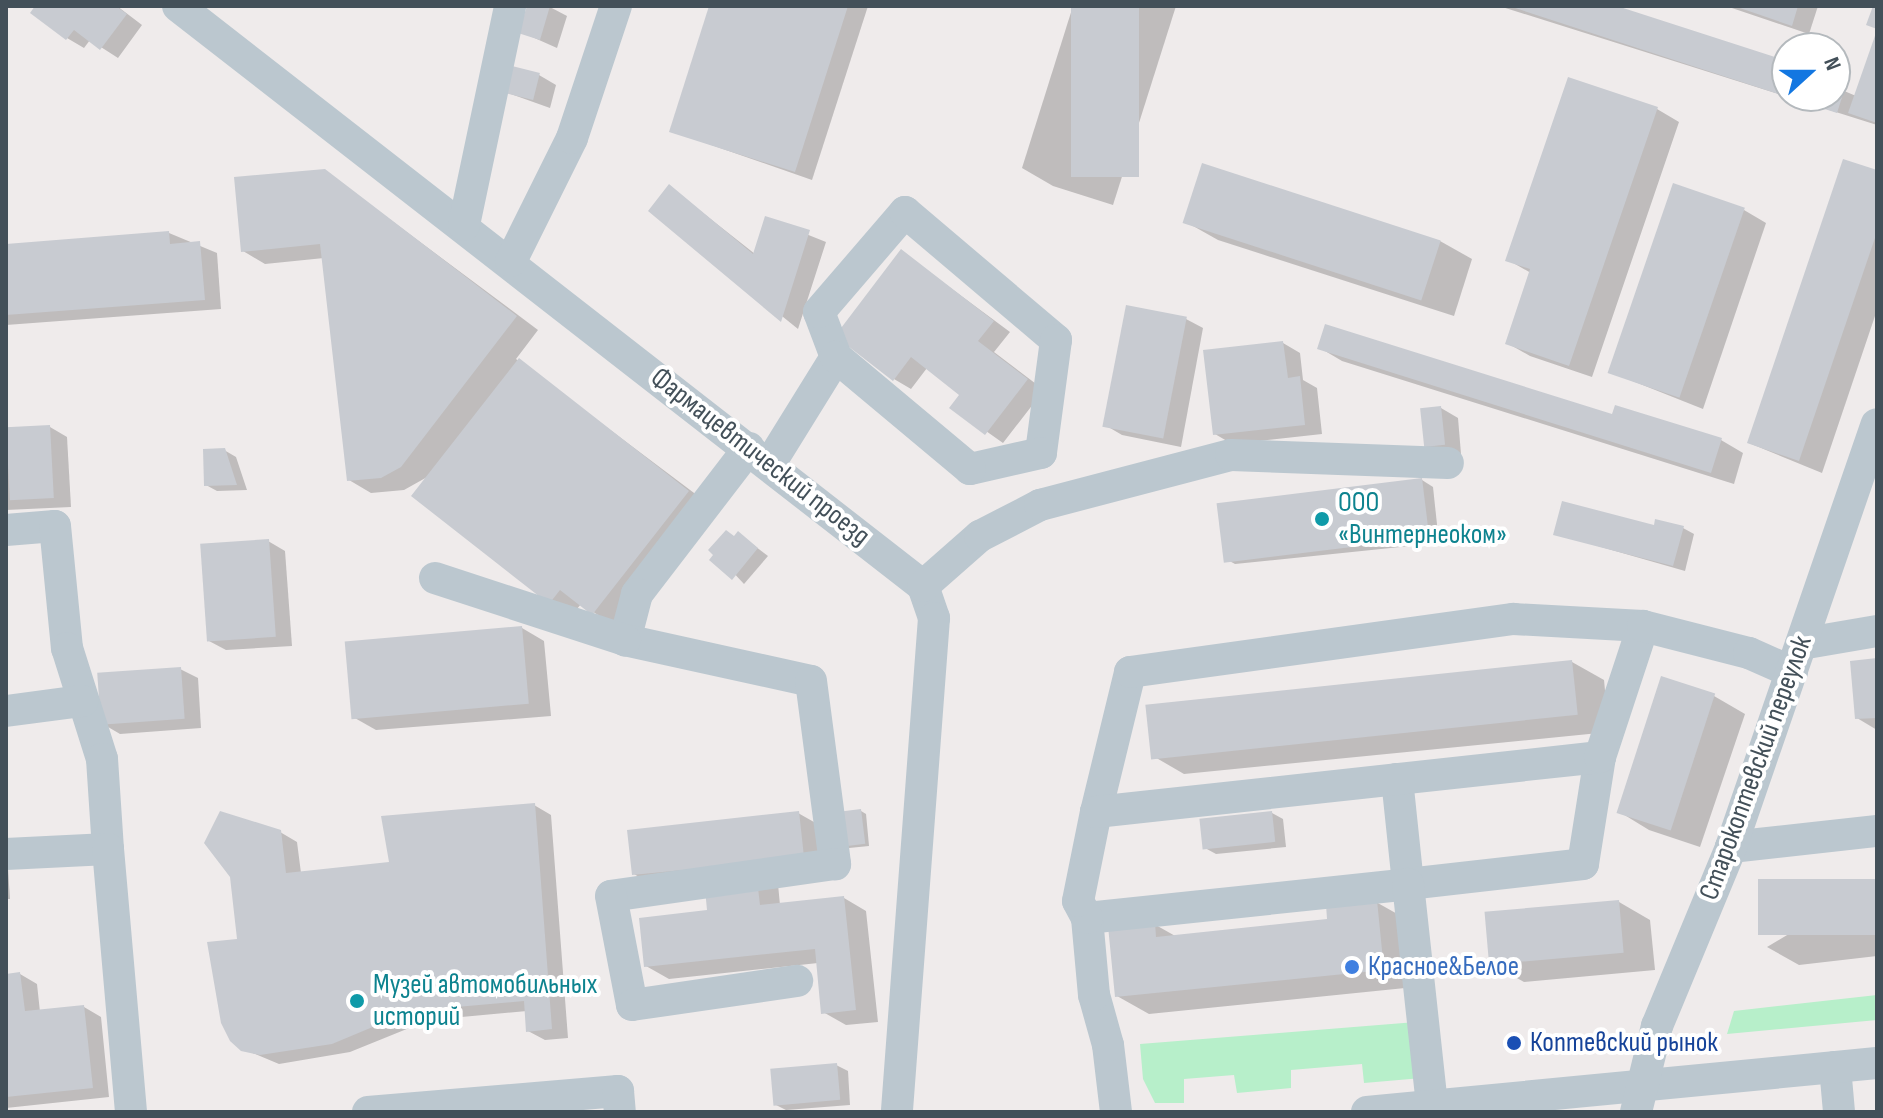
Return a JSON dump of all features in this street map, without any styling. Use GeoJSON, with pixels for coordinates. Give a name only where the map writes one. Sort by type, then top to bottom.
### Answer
{"type":"FeatureCollection","features":[{"type":"Feature","properties":{"kind":"street","name":"Фармацевтический проезд"},"geometry":{"type":"LineString","coordinates":[[178,6],[511,261],[923,586]]}},
{"type":"Feature","properties":{"kind":"street"},"geometry":{"type":"LineString","coordinates":[[464,225],[510,6]]}},
{"type":"Feature","properties":{"kind":"street"},"geometry":{"type":"LineString","coordinates":[[511,261],[572,138],[616,6]]}},
{"type":"Feature","properties":{"kind":"street"},"geometry":{"type":"LineString","coordinates":[[1040,505],[1041,453],[1056,340],[905,212],[819,312],[836,357],[970,469],[1041,453]]}},
{"type":"Feature","properties":{"kind":"street"},"geometry":{"type":"LineString","coordinates":[[625,640],[637,594],[759,456],[836,357]]}},
{"type":"Feature","properties":{"kind":"street","name":"Старокоптевский переулок"},"geometry":{"type":"LineString","coordinates":[[1639,1098],[1657,1026],[1731,847],[1796,658],[1872,457],[1877,424]]}},
{"type":"Feature","properties":{"kind":"street"},"geometry":{"type":"LineString","coordinates":[[897,1112],[934,618],[923,586],[980,536],[1040,505],[1231,455],[1448,463]]}},
{"type":"Feature","properties":{"kind":"street"},"geometry":{"type":"LineString","coordinates":[[6,530],[55,526],[67,648],[102,759],[131,1112]]}},
{"type":"Feature","properties":{"kind":"street"},"geometry":{"type":"LineString","coordinates":[[435,578],[625,640],[811,681],[835,864],[611,896],[632,1005],[797,981]]}},
{"type":"Feature","properties":{"kind":"street"},"geometry":{"type":"LineString","coordinates":[[1116,1112],[1108,1045],[1094,995],[1087,918],[1078,901],[1130,672],[1513,619],[1643,626],[1749,653],[1796,658],[1877,631]]}},
{"type":"Feature","properties":{"kind":"street"},"geometry":{"type":"LineString","coordinates":[[1087,918],[1583,864],[1600,757],[1643,626]]}},
{"type":"Feature","properties":{"kind":"street"},"geometry":{"type":"LineString","coordinates":[[6,711],[82,701]]}},
{"type":"Feature","properties":{"kind":"street"},"geometry":{"type":"LineString","coordinates":[[1096,812],[1600,757]]}},
{"type":"Feature","properties":{"kind":"street"},"geometry":{"type":"LineString","coordinates":[[1397,779],[1432,1106]]}},
{"type":"Feature","properties":{"kind":"street"},"geometry":{"type":"LineString","coordinates":[[1731,847],[1877,831]]}},
{"type":"Feature","properties":{"kind":"street"},"geometry":{"type":"LineString","coordinates":[[6,854],[108,849]]}},
{"type":"Feature","properties":{"kind":"street"},"geometry":{"type":"LineString","coordinates":[[1367,1112],[1432,1106],[1639,1098],[1877,1063]]}},
{"type":"Feature","properties":{"kind":"street"},"geometry":{"type":"LineString","coordinates":[[1835,1067],[1839,1112]]}},
{"type":"Feature","properties":{"kind":"street"},"geometry":{"type":"LineString","coordinates":[[368,1112],[618,1091],[620,1112]]}},
{"type":"Feature","properties":{"kind":"green space"},"geometry":{"type":"Polygon","coordinates":[[[1877,995],[1877,1020],[1727,1034],[1734,1011],[1877,995]]]}},
{"type":"Feature","properties":{"kind":"green space"},"geometry":{"type":"Polygon","coordinates":[[[1416,1022],[1422,1078],[1364,1083],[1362,1064],[1291,1070],[1291,1088],[1237,1093],[1234,1075],[1184,1079],[1184,1103],[1155,1103],[1143,1079],[1140,1044],[1416,1022]]]}},
{"type":"Feature","properties":{"kind":"building"},"geometry":{"type":"Polygon","coordinates":[[[35,6],[116,6],[127,14],[100,50],[74,30],[66,40],[30,13],[35,6]]]}},
{"type":"Feature","properties":{"kind":"building"},"geometry":{"type":"Polygon","coordinates":[[[527,6],[550,6],[540,40],[518,33],[527,6]]]}},
{"type":"Feature","properties":{"kind":"building"},"geometry":{"type":"Polygon","coordinates":[[[709,6],[848,6],[795,172],[669,132],[709,6]]]}},
{"type":"Feature","properties":{"kind":"building"},"geometry":{"type":"Polygon","coordinates":[[[1071,6],[1139,6],[1139,177],[1071,177],[1071,6]]]}},
{"type":"Feature","properties":{"kind":"building"},"geometry":{"type":"Polygon","coordinates":[[[1509,6],[1617,6],[1771,56],[1771,91],[1509,6]]]}},
{"type":"Feature","properties":{"kind":"building"},"geometry":{"type":"Polygon","coordinates":[[[1734,6],[1798,6],[1792,26],[1734,6]]]}},
{"type":"Feature","properties":{"kind":"building"},"geometry":{"type":"Polygon","coordinates":[[[1873,6],[1877,6],[1877,29],[1866,25],[1873,6]]]}},
{"type":"Feature","properties":{"kind":"building"},"geometry":{"type":"Polygon","coordinates":[[[1877,30],[1877,123],[1848,113],[1851,112],[1877,30]]]}},
{"type":"Feature","properties":{"kind":"building"},"geometry":{"type":"Polygon","coordinates":[[[504,64],[540,73],[533,100],[497,91],[504,64]]]}},
{"type":"Feature","properties":{"kind":"building"},"geometry":{"type":"Polygon","coordinates":[[[1568,77],[1658,107],[1569,366],[1505,344],[1530,269],[1505,261],[1568,77]]]}},
{"type":"Feature","properties":{"kind":"building"},"geometry":{"type":"Polygon","coordinates":[[[1843,159],[1877,170],[1877,232],[1799,461],[1747,443],[1843,159]]]}},
{"type":"Feature","properties":{"kind":"building"},"geometry":{"type":"Polygon","coordinates":[[[1202,163],[1441,241],[1421,300],[1183,223],[1202,163]]]}},
{"type":"Feature","properties":{"kind":"building"},"geometry":{"type":"Polygon","coordinates":[[[325,169],[517,316],[401,467],[381,478],[347,481],[320,244],[241,252],[234,177],[325,169]]]}},
{"type":"Feature","properties":{"kind":"building"},"geometry":{"type":"Polygon","coordinates":[[[1673,183],[1745,208],[1679,398],[1608,373],[1673,183]]]}},
{"type":"Feature","properties":{"kind":"building"},"geometry":{"type":"Polygon","coordinates":[[[669,184],[753,254],[765,216],[810,230],[781,322],[648,211],[669,184]]]}},
{"type":"Feature","properties":{"kind":"building"},"geometry":{"type":"Polygon","coordinates":[[[169,231],[170,244],[200,241],[205,300],[6,315],[6,244],[169,231]]]}},
{"type":"Feature","properties":{"kind":"building"},"geometry":{"type":"Polygon","coordinates":[[[901,249],[994,321],[978,341],[1028,379],[985,435],[949,408],[959,395],[911,357],[893,381],[835,336],[901,249]]]}},
{"type":"Feature","properties":{"kind":"building"},"geometry":{"type":"Polygon","coordinates":[[[1126,305],[1187,317],[1163,439],[1102,427],[1126,305]]]}},
{"type":"Feature","properties":{"kind":"building"},"geometry":{"type":"Polygon","coordinates":[[[1325,324],[1612,414],[1615,405],[1722,438],[1711,473],[1317,349],[1325,324]]]}},
{"type":"Feature","properties":{"kind":"building"},"geometry":{"type":"Polygon","coordinates":[[[1283,341],[1288,378],[1300,376],[1305,425],[1213,435],[1203,350],[1283,341]]]}},
{"type":"Feature","properties":{"kind":"building"},"geometry":{"type":"Polygon","coordinates":[[[519,358],[689,491],[592,615],[560,590],[549,604],[411,496],[519,358]]]}},
{"type":"Feature","properties":{"kind":"building"},"geometry":{"type":"Polygon","coordinates":[[[1441,406],[1445,445],[1424,447],[1420,408],[1441,406]]]}},
{"type":"Feature","properties":{"kind":"building"},"geometry":{"type":"Polygon","coordinates":[[[50,425],[54,498],[10,500],[6,427],[50,425]]]}},
{"type":"Feature","properties":{"kind":"building"},"geometry":{"type":"Polygon","coordinates":[[[225,448],[237,485],[204,486],[203,449],[225,448]]]}},
{"type":"Feature","properties":{"kind":"building","name":"ООО «Винтернеоком»"},"geometry":{"type":"Polygon","coordinates":[[[1422,478],[1429,538],[1224,563],[1217,503],[1422,478]]]}},
{"type":"Feature","properties":{"kind":"building"},"geometry":{"type":"Polygon","coordinates":[[[1562,501],[1654,525],[1655,519],[1684,526],[1673,566],[1553,535],[1562,501]]]}},
{"type":"Feature","properties":{"kind":"building"},"geometry":{"type":"Polygon","coordinates":[[[726,530],[734,536],[738,531],[758,548],[732,580],[709,560],[713,555],[708,550],[726,530]]]}},
{"type":"Feature","properties":{"kind":"building"},"geometry":{"type":"Polygon","coordinates":[[[269,539],[276,637],[207,642],[200,544],[269,539]]]}},
{"type":"Feature","properties":{"kind":"building"},"geometry":{"type":"Polygon","coordinates":[[[522,626],[529,704],[351,719],[345,642],[522,626]]]}},
{"type":"Feature","properties":{"kind":"building"},"geometry":{"type":"Polygon","coordinates":[[[1877,658],[1877,718],[1855,719],[1850,661],[1877,658]]]}},
{"type":"Feature","properties":{"kind":"building"},"geometry":{"type":"Polygon","coordinates":[[[1572,660],[1578,715],[1151,760],[1145,705],[1572,660]]]}},
{"type":"Feature","properties":{"kind":"building"},"geometry":{"type":"Polygon","coordinates":[[[181,667],[185,719],[101,725],[97,673],[181,667]]]}},
{"type":"Feature","properties":{"kind":"building"},"geometry":{"type":"Polygon","coordinates":[[[1661,676],[1715,694],[1671,831],[1617,813],[1661,676]]]}},
{"type":"Feature","properties":{"kind":"building"},"geometry":{"type":"Polygon","coordinates":[[[535,803],[552,1029],[526,1032],[524,1001],[411,1011],[332,1044],[260,1055],[241,1051],[230,1041],[221,1023],[207,942],[237,939],[230,877],[204,843],[220,811],[281,830],[286,873],[389,862],[381,816],[535,803]]]}},
{"type":"Feature","properties":{"kind":"building"},"geometry":{"type":"Polygon","coordinates":[[[861,809],[865,844],[843,846],[839,812],[861,809]]]}},
{"type":"Feature","properties":{"kind":"building"},"geometry":{"type":"Polygon","coordinates":[[[799,811],[804,857],[755,862],[760,905],[844,896],[856,1010],[821,1014],[815,949],[644,967],[639,918],[707,910],[703,868],[632,875],[627,830],[799,811]]]}},
{"type":"Feature","properties":{"kind":"building"},"geometry":{"type":"Polygon","coordinates":[[[1272,811],[1275,842],[1203,849],[1199,819],[1272,811]]]}},
{"type":"Feature","properties":{"kind":"building"},"geometry":{"type":"Polygon","coordinates":[[[1758,879],[1877,879],[1877,935],[1758,935],[1758,879]]]}},
{"type":"Feature","properties":{"kind":"building"},"geometry":{"type":"Polygon","coordinates":[[[1377,900],[1384,970],[1115,997],[1108,926],[1155,922],[1156,937],[1327,919],[1326,905],[1377,900]]]}},
{"type":"Feature","properties":{"kind":"building"},"geometry":{"type":"Polygon","coordinates":[[[1619,900],[1624,953],[1489,965],[1485,912],[1619,900]]]}},
{"type":"Feature","properties":{"kind":"building"},"geometry":{"type":"Polygon","coordinates":[[[20,972],[25,1011],[84,1005],[93,1088],[6,1097],[6,974],[20,972]]]}},
{"type":"Feature","properties":{"kind":"building"},"geometry":{"type":"Polygon","coordinates":[[[837,1063],[840,1100],[773,1106],[770,1069],[837,1063]]]}},
{"type":"Feature","properties":{"kind":"place","name":"ООО «Винтернеоком»"},"geometry":{"type":"Point","coordinates":[1322,519]}},
{"type":"Feature","properties":{"kind":"place","name":"Красное&Белое"},"geometry":{"type":"Point","coordinates":[1352,967]}},
{"type":"Feature","properties":{"kind":"place","name":"Музей автомобильных историй"},"geometry":{"type":"Point","coordinates":[357,1001]}},
{"type":"Feature","properties":{"kind":"place","name":"Коптевский рынок"},"geometry":{"type":"Point","coordinates":[1514,1043]}}]}
